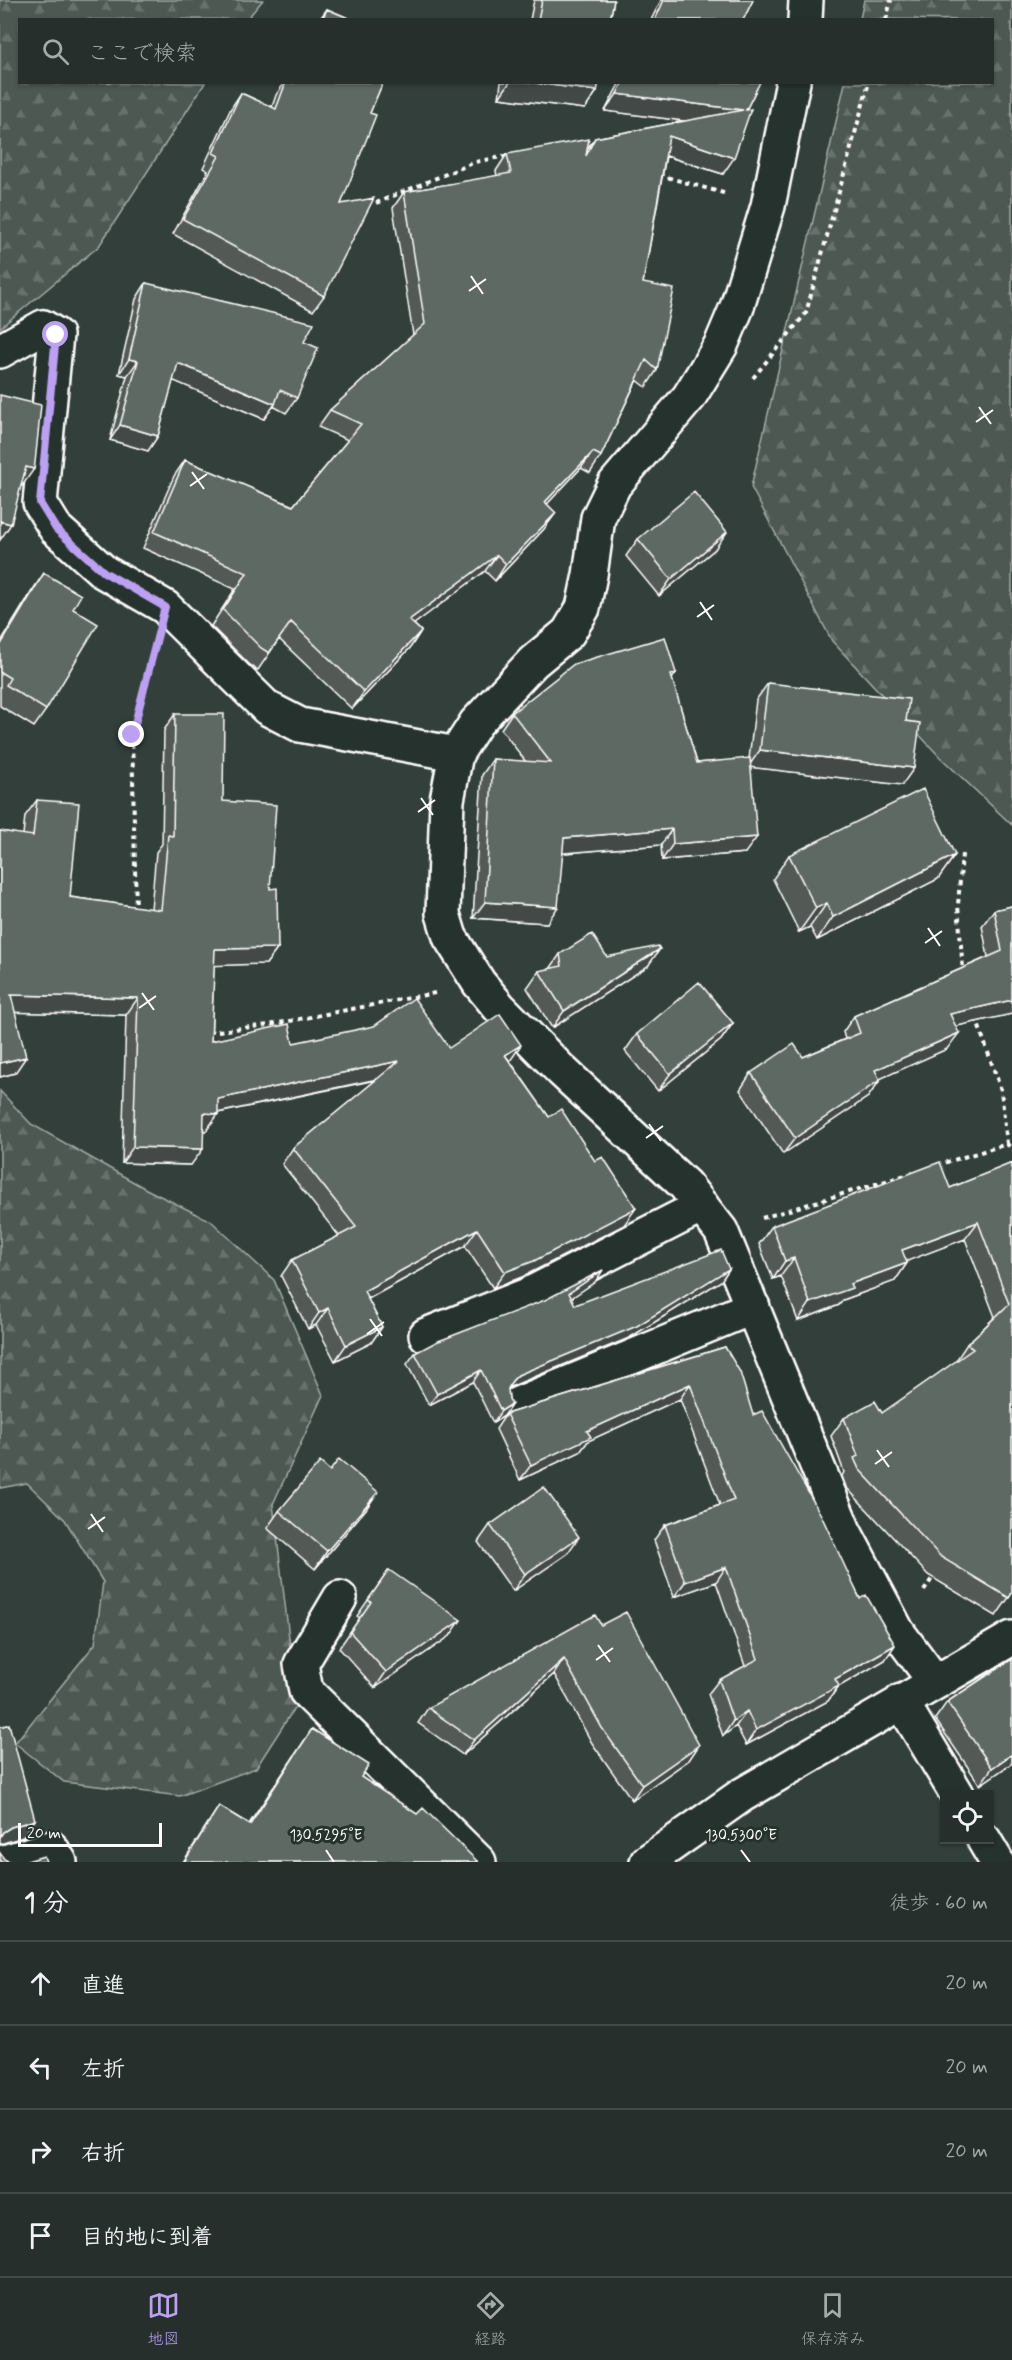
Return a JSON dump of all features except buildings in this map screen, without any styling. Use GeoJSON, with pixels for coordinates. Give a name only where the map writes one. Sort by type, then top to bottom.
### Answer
{"type":"FeatureCollection","features":[{"type":"Feature","properties":{"kind":"street"},"geometry":{"type":"LineString","coordinates":[[805,18],[806,0]]}},
{"type":"Feature","properties":{"kind":"street"},"geometry":{"type":"LineString","coordinates":[[793,84],[768,206],[737,307],[720,345],[689,397],[614,485],[598,519],[583,608],[568,633],[533,662],[476,723],[456,754],[447,800],[443,914],[450,937],[478,983],[499,1007],[561,1070],[685,1185],[712,1218],[753,1307],[844,1531],[897,1631],[935,1682]]}},
{"type":"Feature","properties":{"kind":"street"},"geometry":{"type":"LineString","coordinates":[[0,351],[43,327],[56,335],[40,503],[56,529],[104,572],[165,607],[267,708],[300,725],[456,754]]}},
{"type":"Feature","properties":{"kind":"street"},"geometry":{"type":"LineString","coordinates":[[426,1335],[712,1218]]}},
{"type":"Feature","properties":{"kind":"street"},"geometry":{"type":"LineString","coordinates":[[518,1404],[753,1307]]}},
{"type":"Feature","properties":{"kind":"street"},"geometry":{"type":"LineString","coordinates":[[340,1598],[301,1664],[306,1691],[479,1862]]}},
{"type":"Feature","properties":{"kind":"street"},"geometry":{"type":"LineString","coordinates":[[647,1862],[742,1794],[1012,1638]]}},
{"type":"Feature","properties":{"kind":"street"},"geometry":{"type":"LineString","coordinates":[[901,1701],[955,1790]]}},
{"type":"Feature","properties":{"kind":"street"},"geometry":{"type":"LineString","coordinates":[[987,1844],[998,1862]]}},
{"type":"Feature","properties":{"kind":"street"},"geometry":{"type":"LineString","coordinates":[[4,1862],[51,1848],[60,1862]]}},
{"type":"Feature","properties":{"kind":"path"},"geometry":{"type":"LineString","coordinates":[[886,18],[891,0]]}},
{"type":"Feature","properties":{"kind":"path"},"geometry":{"type":"LineString","coordinates":[[376,203],[475,162],[518,154]]}},
{"type":"Feature","properties":{"kind":"path"},"geometry":{"type":"LineString","coordinates":[[655,174],[768,206]]}},
{"type":"Feature","properties":{"kind":"path"},"geometry":{"type":"LineString","coordinates":[[137,923],[132,735],[165,607]]}},
{"type":"Feature","properties":{"kind":"path"},"geometry":{"type":"LineString","coordinates":[[962,854],[958,905],[964,974]]}},
{"type":"Feature","properties":{"kind":"path"},"geometry":{"type":"LineString","coordinates":[[198,1034],[269,1026],[418,998],[478,983]]}},
{"type":"Feature","properties":{"kind":"path"},"geometry":{"type":"LineString","coordinates":[[975,1017],[1001,1090],[1007,1144],[1012,1149]]}},
{"type":"Feature","properties":{"kind":"path"},"geometry":{"type":"LineString","coordinates":[[712,1218],[1007,1144]]}},
{"type":"Feature","properties":{"kind":"path"},"geometry":{"type":"LineString","coordinates":[[897,1631],[940,1566]]}},
{"type":"Feature","properties":{"kind":"green space"},"geometry":{"type":"Polygon","coordinates":[[[0,0],[263,0],[248,18],[18,18],[18,84],[204,84],[99,246],[0,328],[0,0]]]}},
{"type":"Feature","properties":{"kind":"green space"},"geometry":{"type":"Polygon","coordinates":[[[864,0],[1012,0],[1012,825],[939,756],[832,641],[751,487],[845,84],[994,84],[994,18],[860,18],[864,0]]]}},
{"type":"Feature","properties":{"kind":"green space"},"geometry":{"type":"Polygon","coordinates":[[[0,1091],[31,1124],[146,1189],[211,1221],[274,1280],[323,1395],[273,1504],[297,1704],[256,1768],[180,1796],[64,1782],[15,1743],[95,1644],[103,1582],[65,1520],[27,1483],[0,1488],[0,1091]]]}},
{"type":"Feature","properties":{"kind":"route"},"geometry":{"type":"LineString","coordinates":[[56,335],[40,479],[40,503],[56,529],[104,572],[165,607],[132,735]]}}]}
